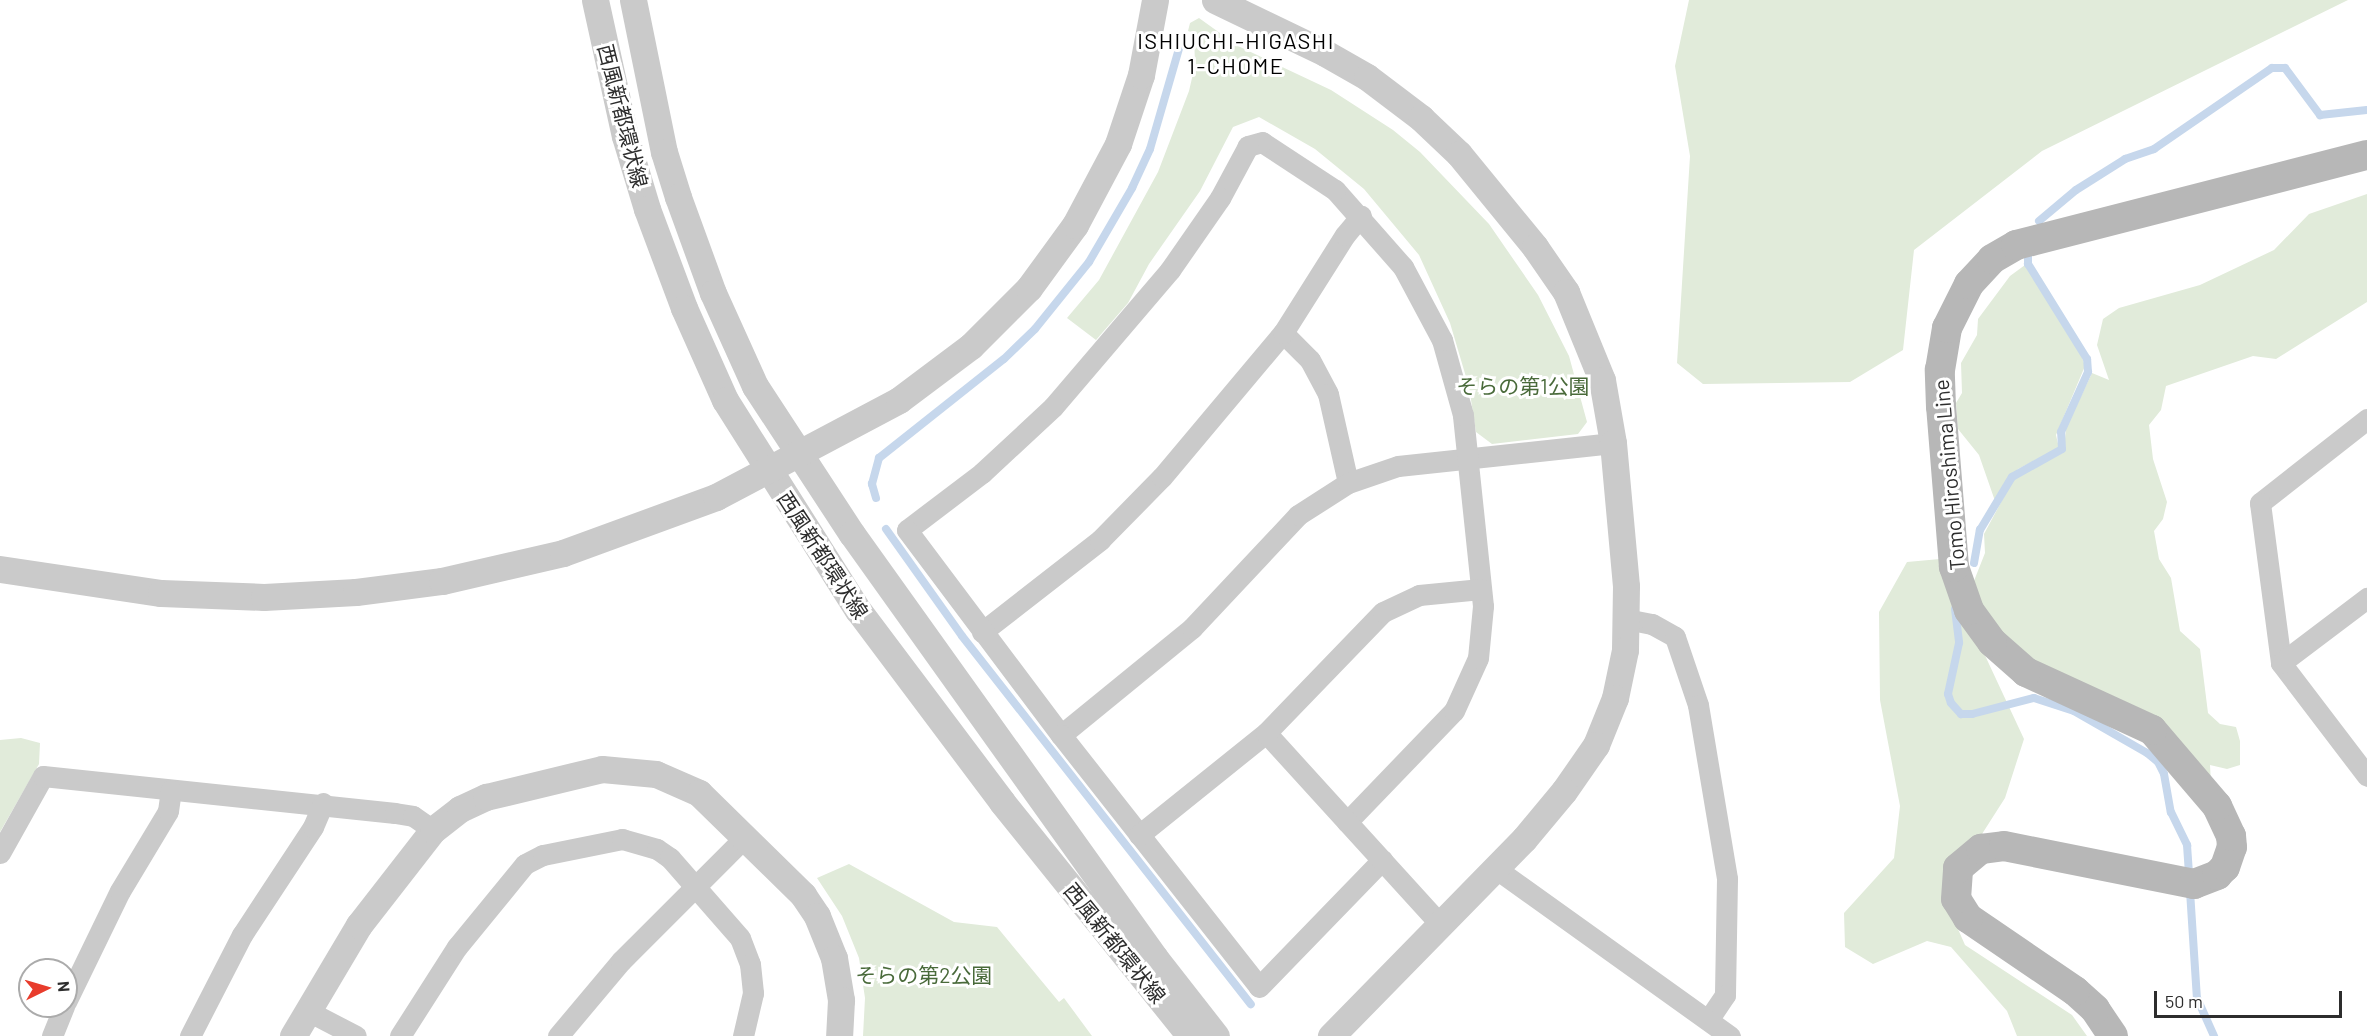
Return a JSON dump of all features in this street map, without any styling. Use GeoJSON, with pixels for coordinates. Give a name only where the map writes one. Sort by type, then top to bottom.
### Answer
{"type":"FeatureCollection","features":[{"type":"Feature","properties":{"kind":"main road","name":"Tomo Hiroshima Line"},"geometry":{"type":"LineString","coordinates":[[2113,1036],[2095,1009],[2075,991],[1975,925],[1961,911],[1955,887],[1958,868],[1981,849],[2004,846],[2191,884],[2217,875],[2230,858],[2231,836],[2217,806],[2152,730],[2026,672],[1992,642],[1963,597],[1954,567],[1941,407],[1944,340],[1969,284],[1992,259],[2016,245],[2367,155]]}},
{"type":"Feature","properties":{"kind":"street"},"geometry":{"type":"LineString","coordinates":[[577,0],[608,136],[647,209]]}},
{"type":"Feature","properties":{"kind":"street","name":"西風新都環状線"},"geometry":{"type":"LineString","coordinates":[[596,0],[625,136],[647,209],[704,356],[725,400],[865,620],[1002,802],[1190,1036]]}},
{"type":"Feature","properties":{"kind":"street","name":"西風新都環状線"},"geometry":{"type":"LineString","coordinates":[[633,0],[664,152],[713,293],[755,386],[852,534],[1155,958],[1216,1036]]}},
{"type":"Feature","properties":{"kind":"street"},"geometry":{"type":"LineString","coordinates":[[0,569],[103,587],[218,596],[310,595],[400,587],[483,573],[585,546],[716,497],[874,415],[948,365],[991,327],[1047,266],[1088,204],[1122,134],[1141,75],[1155,0]]}},
{"type":"Feature","properties":{"kind":"street"},"geometry":{"type":"LineString","coordinates":[[1215,0],[1325,53],[1367,77],[1421,118],[1459,154],[1540,254],[1566,292],[1602,380],[1613,443],[1626,619],[1620,678],[1596,745],[1549,810],[1331,1036]]}},
{"type":"Feature","properties":{"kind":"street"},"geometry":{"type":"LineString","coordinates":[[1347,822],[1442,724],[1461,699],[1473,673],[1481,641],[1481,589],[1460,393],[1443,340],[1403,267],[1361,216],[1305,168],[1262,142],[1248,146],[1220,198],[1177,261],[1060,399],[1001,457],[907,530],[1061,735],[1259,987],[1382,860]]}},
{"type":"Feature","properties":{"kind":"street"},"geometry":{"type":"LineString","coordinates":[[982,632],[1065,569],[1132,509],[1283,333],[1345,235],[1361,216]]}},
{"type":"Feature","properties":{"kind":"street"},"geometry":{"type":"LineString","coordinates":[[1283,333],[1310,360],[1328,394],[1348,483]]}},
{"type":"Feature","properties":{"kind":"street"},"geometry":{"type":"LineString","coordinates":[[2367,419],[2260,504],[2281,663],[2367,774]]}},
{"type":"Feature","properties":{"kind":"street"},"geometry":{"type":"LineString","coordinates":[[1061,735],[1192,628],[1298,515],[1348,483],[1398,466],[1613,443]]}},
{"type":"Feature","properties":{"kind":"street"},"geometry":{"type":"LineString","coordinates":[[1139,835],[1266,733],[1383,612],[1419,596],[1481,589]]}},
{"type":"Feature","properties":{"kind":"street"},"geometry":{"type":"LineString","coordinates":[[2281,663],[2367,598]]}},
{"type":"Feature","properties":{"kind":"street"},"geometry":{"type":"LineString","coordinates":[[1626,619],[1652,624],[1675,637],[1698,705],[1727,879],[1725,995],[1708,1020]]}},
{"type":"Feature","properties":{"kind":"street"},"geometry":{"type":"LineString","coordinates":[[1266,733],[1440,924]]}},
{"type":"Feature","properties":{"kind":"street"},"geometry":{"type":"LineString","coordinates":[[293,1036],[306,1010],[358,925],[434,830],[460,809],[486,797],[587,771],[631,769],[669,778],[699,793],[746,836],[803,895],[827,938],[839,978],[839,1036]]}},
{"type":"Feature","properties":{"kind":"street"},"geometry":{"type":"LineString","coordinates":[[0,853],[43,776],[323,803],[413,816],[434,830]]}},
{"type":"Feature","properties":{"kind":"street"},"geometry":{"type":"LineString","coordinates":[[78,977],[120,891],[168,812],[171,789]]}},
{"type":"Feature","properties":{"kind":"street"},"geometry":{"type":"LineString","coordinates":[[190,1036],[242,935],[313,827],[323,803]]}},
{"type":"Feature","properties":{"kind":"street"},"geometry":{"type":"LineString","coordinates":[[558,1036],[621,961],[746,836]]}},
{"type":"Feature","properties":{"kind":"street"},"geometry":{"type":"LineString","coordinates":[[400,1036],[457,947],[533,859],[597,842],[633,841],[657,849],[696,885],[729,921],[746,950],[753,993],[743,1036]]}},
{"type":"Feature","properties":{"kind":"street"},"geometry":{"type":"LineString","coordinates":[[1494,868],[1730,1036]]}},
{"type":"Feature","properties":{"kind":"street"},"geometry":{"type":"LineString","coordinates":[[306,1010],[356,1036]]}},
{"type":"Feature","properties":{"kind":"street"},"geometry":{"type":"LineString","coordinates":[[52,1036],[59,1018]]}},
{"type":"Feature","properties":{"kind":"green space"},"geometry":{"type":"Polygon","coordinates":[[[1689,0],[2348,0],[2042,151],[1914,250],[1903,350],[1850,382],[1703,384],[1677,363],[1690,156],[1675,66],[1689,0]]]}},
{"type":"Feature","properties":{"kind":"green space","name":"そらの第1公園"},"geometry":{"type":"Polygon","coordinates":[[[1199,18],[1238,46],[1331,90],[1393,130],[1420,152],[1489,224],[1538,295],[1569,356],[1587,422],[1578,434],[1492,444],[1476,432],[1469,387],[1450,323],[1419,255],[1364,189],[1315,149],[1259,117],[1233,127],[1200,191],[1149,264],[1128,303],[1096,340],[1067,318],[1099,280],[1158,172],[1189,91],[1195,65],[1194,33],[1188,31],[1190,23],[1199,18]]]}},
{"type":"Feature","properties":{"kind":"green space"},"geometry":{"type":"Polygon","coordinates":[[[2367,194],[2367,302],[2276,359],[2253,356],[2166,386],[2161,410],[2149,425],[2153,459],[2167,502],[2163,519],[2154,531],[2159,559],[2171,578],[2180,631],[2200,649],[2208,713],[2220,724],[2236,727],[2240,741],[2240,765],[2227,769],[2210,765],[2211,783],[2042,668],[1993,626],[1970,591],[1985,553],[1984,534],[2013,480],[2064,450],[2066,428],[2092,373],[2109,380],[2097,345],[2103,319],[2119,308],[2200,285],[2274,250],[2309,214],[2367,194]]]}},
{"type":"Feature","properties":{"kind":"green space"},"geometry":{"type":"Polygon","coordinates":[[[2025,265],[2080,351],[2085,366],[2056,435],[2059,448],[2018,469],[1995,501],[1979,455],[1958,429],[1956,403],[1962,393],[1961,363],[1977,335],[1978,319],[2010,276],[2025,265]]]}},
{"type":"Feature","properties":{"kind":"green space"},"geometry":{"type":"Polygon","coordinates":[[[1940,559],[2024,739],[2005,798],[1943,895],[1965,945],[2072,1015],[2087,1036],[2017,1036],[2007,1011],[1951,947],[1927,941],[1873,964],[1845,947],[1844,913],[1894,858],[1900,806],[1880,700],[1879,612],[1907,562],[1940,559]]]}},
{"type":"Feature","properties":{"kind":"green space"},"geometry":{"type":"Polygon","coordinates":[[[21,738],[40,743],[39,764],[0,832],[0,740],[21,738]]]}},
{"type":"Feature","properties":{"kind":"green space","name":"そらの第2公園"},"geometry":{"type":"Polygon","coordinates":[[[849,864],[954,922],[997,927],[1059,1002],[1064,998],[1092,1036],[863,1036],[865,998],[859,958],[842,916],[817,878],[849,864]]]}},
{"type":"Feature","properties":{"kind":"waterway"},"geometry":{"type":"LineString","coordinates":[[876,498],[872,484],[879,458],[1004,359],[1035,329],[1089,262],[1132,188],[1150,149],[1182,38]]}},
{"type":"Feature","properties":{"kind":"waterway"},"geometry":{"type":"LineString","coordinates":[[2039,221],[2076,190],[2125,159],[2154,149],[2272,68],[2285,68],[2320,115],[2367,110]]}},
{"type":"Feature","properties":{"kind":"waterway"},"geometry":{"type":"LineString","coordinates":[[1974,563],[1980,530],[2012,477],[2062,449],[2061,432],[2088,372],[2087,359],[2028,264],[2028,256]]}},
{"type":"Feature","properties":{"kind":"waterway"},"geometry":{"type":"LineString","coordinates":[[886,529],[962,636],[1251,1004]]}},
{"type":"Feature","properties":{"kind":"waterway"},"geometry":{"type":"LineString","coordinates":[[1955,609],[1959,643],[1948,694],[1951,703],[1961,714],[1972,714],[2034,698],[2074,711],[2147,753],[2158,762],[2164,774],[2171,812],[2187,845],[2189,876]]}},
{"type":"Feature","properties":{"kind":"waterway"},"geometry":{"type":"LineString","coordinates":[[2190,891],[2197,998],[2214,1036]]}},
{"type":"Feature","properties":{"kind":"district","name":"ISHIUCHI-HIGASHI 1-CHOME"},"geometry":{"type":"Point","coordinates":[1236,52]}}]}
